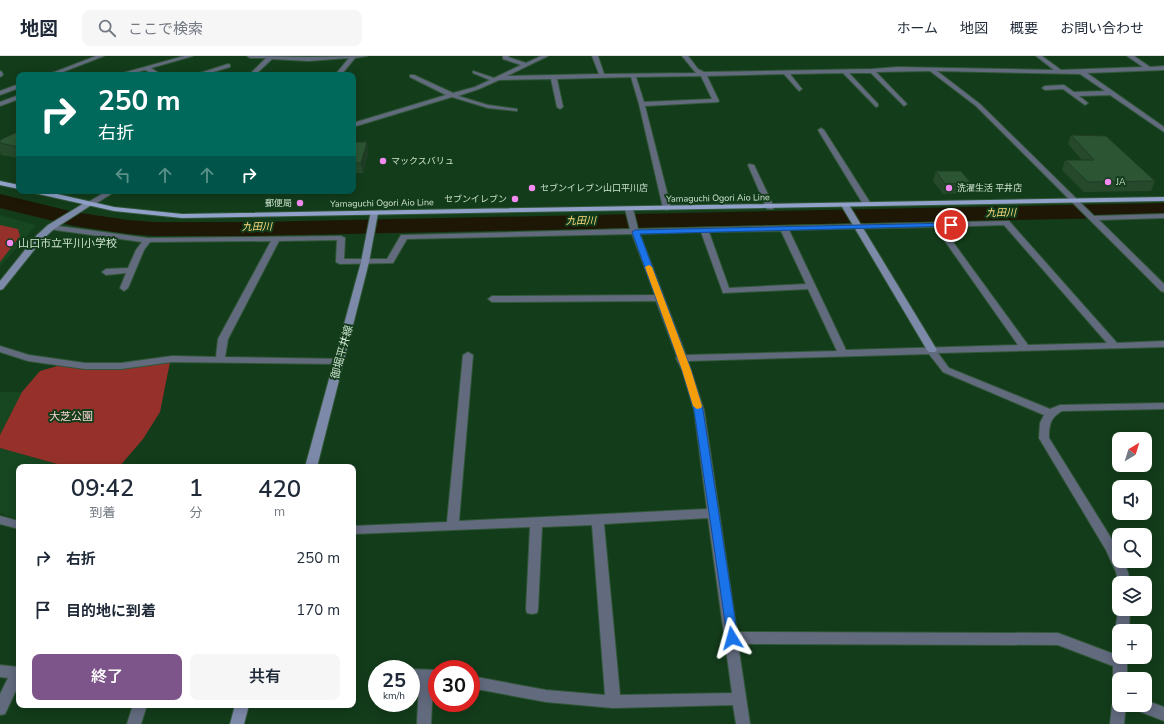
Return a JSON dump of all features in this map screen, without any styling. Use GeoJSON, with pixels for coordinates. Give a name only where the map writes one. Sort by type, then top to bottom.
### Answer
{"type":"FeatureCollection","features":[{"type":"Feature","properties":{"kind":"main road"},"geometry":{"type":"LineString","coordinates":[[0,183],[16,187]]}},
{"type":"Feature","properties":{"kind":"main road","name":"Yamaguchi Ogori Aio Line"},"geometry":{"type":"LineString","coordinates":[[47,194],[126,211],[182,216],[374,213],[630,212],[667,208],[847,208],[867,204],[1164,199]]}},
{"type":"Feature","properties":{"kind":"street"},"geometry":{"type":"LineString","coordinates":[[58,72],[101,56]]}},
{"type":"Feature","properties":{"kind":"street"},"geometry":{"type":"LineString","coordinates":[[131,72],[190,56]]}},
{"type":"Feature","properties":{"kind":"street"},"geometry":{"type":"LineString","coordinates":[[250,56],[270,58],[364,56]]}},
{"type":"Feature","properties":{"kind":"street"},"geometry":{"type":"LineString","coordinates":[[506,56],[505,58],[527,65]]}},
{"type":"Feature","properties":{"kind":"street"},"geometry":{"type":"LineString","coordinates":[[356,124],[451,96],[497,79],[545,56]]}},
{"type":"Feature","properties":{"kind":"street"},"geometry":{"type":"LineString","coordinates":[[595,56],[602,76]]}},
{"type":"Feature","properties":{"kind":"street"},"geometry":{"type":"LineString","coordinates":[[642,104],[716,101],[703,74],[696,70],[685,56]]}},
{"type":"Feature","properties":{"kind":"street"},"geometry":{"type":"LineString","coordinates":[[1039,56],[1059,71]]}},
{"type":"Feature","properties":{"kind":"street"},"geometry":{"type":"LineString","coordinates":[[1130,56],[1149,69]]}},
{"type":"Feature","properties":{"kind":"street"},"geometry":{"type":"LineString","coordinates":[[340,72],[351,57]]}},
{"type":"Feature","properties":{"kind":"street"},"geometry":{"type":"LineString","coordinates":[[255,72],[270,58]]}},
{"type":"Feature","properties":{"kind":"street"},"geometry":{"type":"LineString","coordinates":[[207,72],[228,66]]}},
{"type":"Feature","properties":{"kind":"street"},"geometry":{"type":"LineString","coordinates":[[146,68],[153,72]]}},
{"type":"Feature","properties":{"kind":"street"},"geometry":{"type":"LineString","coordinates":[[475,72],[497,79],[872,71],[897,69],[1081,72],[1164,68]]}},
{"type":"Feature","properties":{"kind":"street"},"geometry":{"type":"LineString","coordinates":[[932,70],[978,105],[1164,289]]}},
{"type":"Feature","properties":{"kind":"street"},"geometry":{"type":"LineString","coordinates":[[844,71],[876,105]]}},
{"type":"Feature","properties":{"kind":"street"},"geometry":{"type":"LineString","coordinates":[[872,71],[904,104]]}},
{"type":"Feature","properties":{"kind":"street"},"geometry":{"type":"LineString","coordinates":[[785,72],[799,89]]}},
{"type":"Feature","properties":{"kind":"street"},"geometry":{"type":"LineString","coordinates":[[1081,72],[1164,130]]}},
{"type":"Feature","properties":{"kind":"street"},"geometry":{"type":"LineString","coordinates":[[412,76],[451,96],[494,109],[515,110]]}},
{"type":"Feature","properties":{"kind":"street"},"geometry":{"type":"LineString","coordinates":[[633,76],[642,104],[667,208]]}},
{"type":"Feature","properties":{"kind":"street"},"geometry":{"type":"LineString","coordinates":[[554,77],[560,107]]}},
{"type":"Feature","properties":{"kind":"street"},"geometry":{"type":"LineString","coordinates":[[0,93],[16,87]]}},
{"type":"Feature","properties":{"kind":"street"},"geometry":{"type":"LineString","coordinates":[[1045,88],[1064,87],[1085,103]]}},
{"type":"Feature","properties":{"kind":"street"},"geometry":{"type":"LineString","coordinates":[[1073,94],[1112,93]]}},
{"type":"Feature","properties":{"kind":"street"},"geometry":{"type":"LineString","coordinates":[[0,104],[16,98]]}},
{"type":"Feature","properties":{"kind":"street"},"geometry":{"type":"LineString","coordinates":[[820,130],[867,204]]}},
{"type":"Feature","properties":{"kind":"street"},"geometry":{"type":"LineString","coordinates":[[751,165],[770,207]]}},
{"type":"Feature","properties":{"kind":"street"},"geometry":{"type":"LineString","coordinates":[[0,287],[36,242],[53,226],[107,194]]}},
{"type":"Feature","properties":{"kind":"street"},"geometry":{"type":"LineString","coordinates":[[847,208],[936,358],[946,370],[1049,413]]}},
{"type":"Feature","properties":{"kind":"street"},"geometry":{"type":"LineString","coordinates":[[630,212],[635,231],[659,298],[681,358],[687,370],[698,410],[732,638],[743,724]]}},
{"type":"Feature","properties":{"kind":"street","name":"御堀平井線"},"geometry":{"type":"LineString","coordinates":[[312,464],[365,262],[374,213]]}},
{"type":"Feature","properties":{"kind":"street"},"geometry":{"type":"LineString","coordinates":[[1090,217],[1164,216]]}},
{"type":"Feature","properties":{"kind":"street"},"geometry":{"type":"LineString","coordinates":[[53,226],[148,240],[276,240],[341,238],[340,262],[365,262],[390,261],[404,237],[857,225],[1006,223],[1114,345]]}},
{"type":"Feature","properties":{"kind":"street"},"geometry":{"type":"LineString","coordinates":[[937,225],[1025,348]]}},
{"type":"Feature","properties":{"kind":"street"},"geometry":{"type":"LineString","coordinates":[[784,228],[843,353]]}},
{"type":"Feature","properties":{"kind":"street"},"geometry":{"type":"LineString","coordinates":[[704,230],[726,291],[811,286]]}},
{"type":"Feature","properties":{"kind":"street"},"geometry":{"type":"LineString","coordinates":[[124,288],[140,250],[148,240]]}},
{"type":"Feature","properties":{"kind":"street"},"geometry":{"type":"LineString","coordinates":[[220,360],[223,339],[276,240]]}},
{"type":"Feature","properties":{"kind":"street"},"geometry":{"type":"LineString","coordinates":[[106,272],[132,270]]}},
{"type":"Feature","properties":{"kind":"street"},"geometry":{"type":"LineString","coordinates":[[492,299],[659,298]]}},
{"type":"Feature","properties":{"kind":"street"},"geometry":{"type":"LineString","coordinates":[[681,358],[1164,344]]}},
{"type":"Feature","properties":{"kind":"street"},"geometry":{"type":"LineString","coordinates":[[0,349],[28,358],[85,366],[121,366],[172,359],[340,361]]}},
{"type":"Feature","properties":{"kind":"street"},"geometry":{"type":"LineString","coordinates":[[453,526],[468,355]]}},
{"type":"Feature","properties":{"kind":"street"},"geometry":{"type":"LineString","coordinates":[[1123,576],[1112,549],[1044,438],[1044,422],[1049,413],[1060,408],[1164,406]]}},
{"type":"Feature","properties":{"kind":"street"},"geometry":{"type":"LineString","coordinates":[[356,530],[598,520],[714,513]]}},
{"type":"Feature","properties":{"kind":"street"},"geometry":{"type":"LineString","coordinates":[[0,520],[16,524]]}},
{"type":"Feature","properties":{"kind":"street"},"geometry":{"type":"LineString","coordinates":[[598,520],[613,702]]}},
{"type":"Feature","properties":{"kind":"street"},"geometry":{"type":"LineString","coordinates":[[532,609],[536,522]]}},
{"type":"Feature","properties":{"kind":"street"},"geometry":{"type":"LineString","coordinates":[[732,638],[1058,638],[1112,657]]}},
{"type":"Feature","properties":{"kind":"street"},"geometry":{"type":"LineString","coordinates":[[0,671],[16,673]]}},
{"type":"Feature","properties":{"kind":"street"},"geometry":{"type":"LineString","coordinates":[[0,709],[16,677]]}},
{"type":"Feature","properties":{"kind":"street"},"geometry":{"type":"LineString","coordinates":[[480,684],[546,696],[613,702],[739,699]]}},
{"type":"Feature","properties":{"kind":"street"},"geometry":{"type":"LineString","coordinates":[[424,724],[428,700]]}},
{"type":"Feature","properties":{"kind":"street"},"geometry":{"type":"LineString","coordinates":[[134,724],[139,708]]}},
{"type":"Feature","properties":{"kind":"street"},"geometry":{"type":"LineString","coordinates":[[237,724],[241,708]]}},
{"type":"Feature","properties":{"kind":"street"},"geometry":{"type":"LineString","coordinates":[[1152,709],[1164,714]]}},
{"type":"Feature","properties":{"kind":"street"},"geometry":{"type":"LineString","coordinates":[[1117,724],[1118,712]]}},
{"type":"Feature","properties":{"kind":"shaded area","name":"山口市立平川小学校"},"geometry":{"type":"Polygon","coordinates":[[[0,215],[36,225],[0,267],[0,215]]]}},
{"type":"Feature","properties":{"kind":"shaded area"},"geometry":{"type":"Polygon","coordinates":[[[0,392],[22,392],[0,435],[0,392]]]}},
{"type":"Feature","properties":{"kind":"shaded area"},"geometry":{"type":"Polygon","coordinates":[[[0,448],[57,464],[16,464],[16,519],[0,513],[0,448]]]}},
{"type":"Feature","properties":{"kind":"green space"},"geometry":{"type":"Polygon","coordinates":[[[0,225],[18,229],[20,236],[0,262],[0,225]]]}},
{"type":"Feature","properties":{"kind":"green space","name":"大芝公園"},"geometry":{"type":"Polygon","coordinates":[[[170,362],[160,412],[143,439],[122,464],[57,464],[0,448],[0,435],[22,392],[40,371],[61,365],[123,368],[170,362]]]}},
{"type":"Feature","properties":{"kind":"building"},"geometry":{"type":"Polygon","coordinates":[[[16,132],[16,146],[0,143],[0,140],[16,132]]]}},
{"type":"Feature","properties":{"kind":"building"},"geometry":{"type":"Polygon","coordinates":[[[1071,135],[1106,136],[1155,181],[1088,182],[1065,160],[1094,160],[1071,135]]]}},
{"type":"Feature","properties":{"kind":"building"},"geometry":{"type":"Polygon","coordinates":[[[356,142],[367,142],[361,163],[356,163],[356,142]]]}},
{"type":"Feature","properties":{"kind":"building"},"geometry":{"type":"Polygon","coordinates":[[[936,171],[961,171],[971,183],[945,184],[936,171]]]}},
{"type":"Feature","properties":{"kind":"waterway","name":"九田川"},"geometry":{"type":"LineString","coordinates":[[0,201],[74,219],[128,227],[154,229],[251,229],[1164,210]]}},
{"type":"Feature","properties":{"kind":"slow traffic"},"geometry":{"type":"LineString","coordinates":[[649,267],[681,358],[687,370],[697,406]]}},
{"type":"Feature","properties":{"kind":"place","name":"マックスバリュ"},"geometry":{"type":"Point","coordinates":[383,161]}},
{"type":"Feature","properties":{"kind":"place","name":"JA"},"geometry":{"type":"Point","coordinates":[1108,182]}},
{"type":"Feature","properties":{"kind":"place","name":"セブンイレブン山口平川店"},"geometry":{"type":"Point","coordinates":[532,188]}},
{"type":"Feature","properties":{"kind":"place","name":"洗濯生活 平井店"},"geometry":{"type":"Point","coordinates":[949,188]}},
{"type":"Feature","properties":{"kind":"place","name":"セブンイレブン"},"geometry":{"type":"Point","coordinates":[515,199]}},
{"type":"Feature","properties":{"kind":"place","name":"郵便局"},"geometry":{"type":"Point","coordinates":[300,203]}},
{"type":"Feature","properties":{"kind":"place","name":"山口市立平川小学校"},"geometry":{"type":"Point","coordinates":[10,243]}},
{"type":"Feature","properties":{"kind":"route"},"geometry":{"type":"LineString","coordinates":[[732,638],[698,410],[687,370],[681,358],[642,247],[635,232],[951,225]]}}]}
